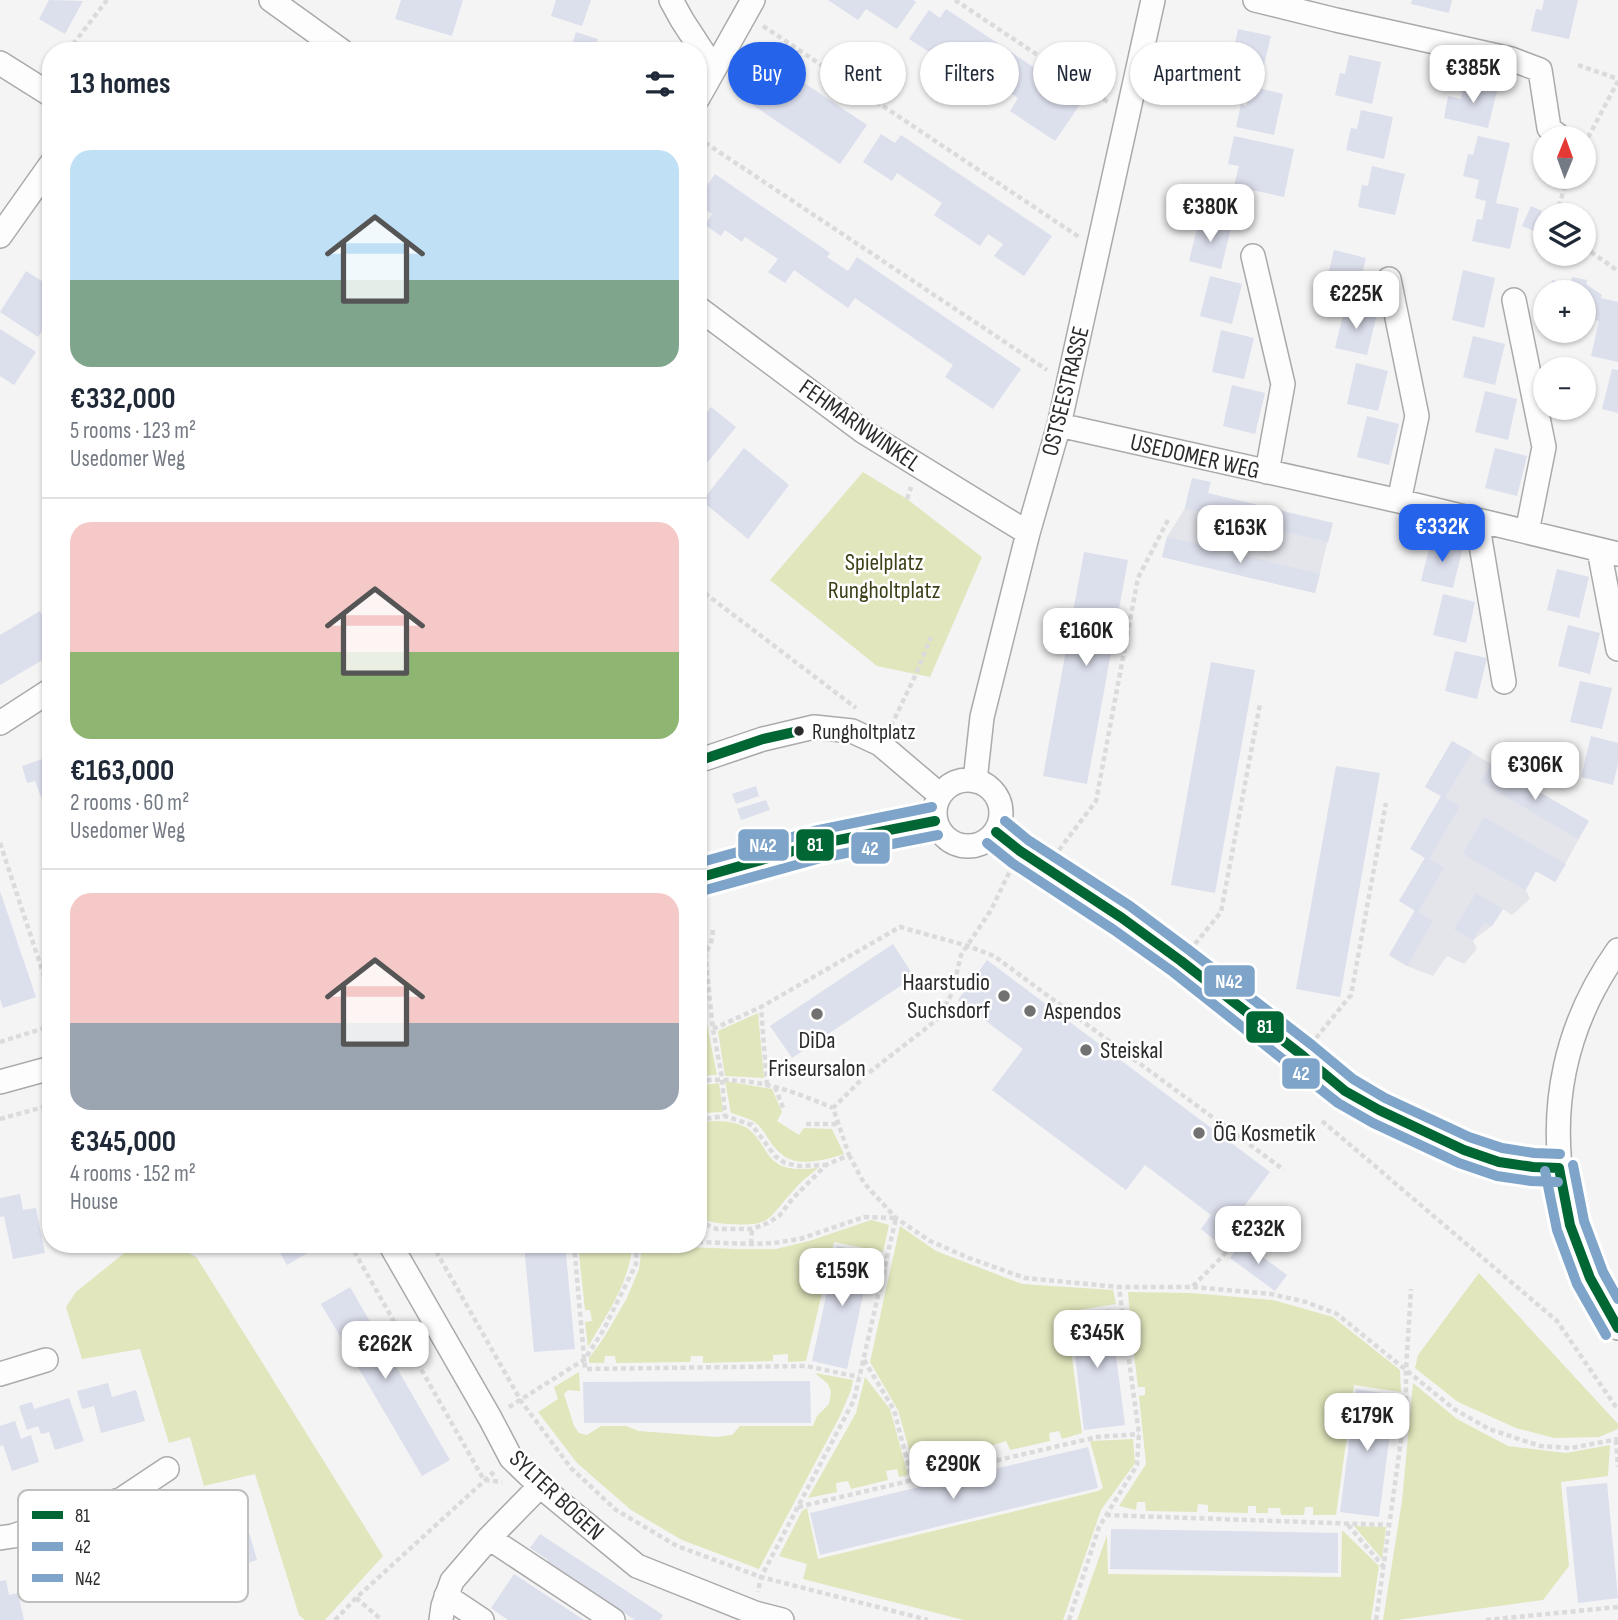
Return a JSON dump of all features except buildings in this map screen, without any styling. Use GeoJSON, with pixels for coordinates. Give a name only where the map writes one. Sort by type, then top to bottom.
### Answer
{"type":"FeatureCollection","features":[{"type":"Feature","properties":{"kind":"street"},"geometry":{"type":"LineString","coordinates":[[271,0],[329,42]]}},
{"type":"Feature","properties":{"kind":"street"},"geometry":{"type":"LineString","coordinates":[[671,0],[696,42]]}},
{"type":"Feature","properties":{"kind":"street","name":"OSTSEESTRASSE"},"geometry":{"type":"LineString","coordinates":[[975,781],[982,717],[1028,533],[1059,425],[1153,0]]}},
{"type":"Feature","properties":{"kind":"street"},"geometry":{"type":"LineString","coordinates":[[1255,0],[1511,60],[1540,70],[1549,126]]}},
{"type":"Feature","properties":{"kind":"street"},"geometry":{"type":"LineString","coordinates":[[707,82],[749,7]]}},
{"type":"Feature","properties":{"kind":"street"},"geometry":{"type":"LineString","coordinates":[[707,59],[714,69]]}},
{"type":"Feature","properties":{"kind":"street"},"geometry":{"type":"LineString","coordinates":[[0,63],[42,89]]}},
{"type":"Feature","properties":{"kind":"street"},"geometry":{"type":"LineString","coordinates":[[0,236],[42,177]]}},
{"type":"Feature","properties":{"kind":"street"},"geometry":{"type":"LineString","coordinates":[[1253,256],[1283,384],[1267,472]]}},
{"type":"Feature","properties":{"kind":"street"},"geometry":{"type":"LineString","coordinates":[[1389,279],[1417,416],[1399,501]]}},
{"type":"Feature","properties":{"kind":"street"},"geometry":{"type":"LineString","coordinates":[[1514,300],[1544,447],[1527,533]]}},
{"type":"Feature","properties":{"kind":"street","name":"FEHMARNWINKEL"},"geometry":{"type":"LineString","coordinates":[[707,315],[864,432],[1028,533]]}},
{"type":"Feature","properties":{"kind":"street","name":"USEDOMER WEG"},"geometry":{"type":"LineString","coordinates":[[1059,425],[1399,501],[1609,552]]}},
{"type":"Feature","properties":{"kind":"street"},"geometry":{"type":"LineString","coordinates":[[1477,521],[1504,682]]}},
{"type":"Feature","properties":{"kind":"street"},"geometry":{"type":"LineString","coordinates":[[1609,552],[1618,649]]}},
{"type":"Feature","properties":{"kind":"street"},"geometry":{"type":"LineString","coordinates":[[0,723],[42,696]]}},
{"type":"Feature","properties":{"kind":"street"},"geometry":{"type":"LineString","coordinates":[[707,758],[814,727],[852,731],[880,744],[940,795]]}},
{"type":"Feature","properties":{"kind":"street"},"geometry":{"type":"LineString","coordinates":[[961,781],[975,781],[989,788],[999,801],[1001,816],[996,832],[984,843],[967,847],[952,843],[942,834],[935,821],[935,806],[940,795],[949,786],[961,781]]}},
{"type":"Feature","properties":{"kind":"street"},"geometry":{"type":"LineString","coordinates":[[707,875],[818,844],[935,821]]}},
{"type":"Feature","properties":{"kind":"street"},"geometry":{"type":"LineString","coordinates":[[996,832],[1181,961],[1345,1091],[1464,1150],[1499,1162],[1559,1168]]}},
{"type":"Feature","properties":{"kind":"street"},"geometry":{"type":"LineString","coordinates":[[1618,950],[1602,972],[1585,1005],[1570,1044],[1558,1119],[1559,1168],[1570,1225],[1590,1278],[1618,1328]]}},
{"type":"Feature","properties":{"kind":"street"},"geometry":{"type":"LineString","coordinates":[[0,1082],[42,1070]]}},
{"type":"Feature","properties":{"kind":"street","name":"SYLTER BOGEN"},"geometry":{"type":"LineString","coordinates":[[395,1253],[511,1458],[540,1486],[637,1566],[755,1613],[782,1620]]}},
{"type":"Feature","properties":{"kind":"street"},"geometry":{"type":"LineString","coordinates":[[0,1374],[46,1360]]}},
{"type":"Feature","properties":{"kind":"street"},"geometry":{"type":"LineString","coordinates":[[136,1490],[167,1469]]}},
{"type":"Feature","properties":{"kind":"street"},"geometry":{"type":"LineString","coordinates":[[441,1620],[452,1581],[540,1486]]}},
{"type":"Feature","properties":{"kind":"street"},"geometry":{"type":"LineString","coordinates":[[0,1538],[18,1534]]}},
{"type":"Feature","properties":{"kind":"street"},"geometry":{"type":"LineString","coordinates":[[489,1538],[613,1620]]}},
{"type":"Feature","properties":{"kind":"street"},"geometry":{"type":"LineString","coordinates":[[446,1597],[482,1620]]}},
{"type":"Feature","properties":{"kind":"path"},"geometry":{"type":"LineString","coordinates":[[75,42],[107,0]]}},
{"type":"Feature","properties":{"kind":"path"},"geometry":{"type":"LineString","coordinates":[[955,0],[1128,115]]}},
{"type":"Feature","properties":{"kind":"path"},"geometry":{"type":"LineString","coordinates":[[749,7],[1098,250]]}},
{"type":"Feature","properties":{"kind":"path"},"geometry":{"type":"LineString","coordinates":[[1578,65],[1618,80],[1594,126]]}},
{"type":"Feature","properties":{"kind":"path"},"geometry":{"type":"LineString","coordinates":[[707,144],[1069,382]]}},
{"type":"Feature","properties":{"kind":"path"},"geometry":{"type":"LineString","coordinates":[[1596,255],[1618,271]]}},
{"type":"Feature","properties":{"kind":"path"},"geometry":{"type":"LineString","coordinates":[[1046,867],[1096,801],[1138,578],[1169,518]]}},
{"type":"Feature","properties":{"kind":"path"},"geometry":{"type":"LineString","coordinates":[[707,595],[857,708]]}},
{"type":"Feature","properties":{"kind":"path"},"geometry":{"type":"LineString","coordinates":[[888,733],[931,637]]}},
{"type":"Feature","properties":{"kind":"path"},"geometry":{"type":"LineString","coordinates":[[1181,961],[1221,912],[1260,704]]}},
{"type":"Feature","properties":{"kind":"path"},"geometry":{"type":"LineString","coordinates":[[1303,1056],[1351,995],[1386,803]]}},
{"type":"Feature","properties":{"kind":"path"},"geometry":{"type":"LineString","coordinates":[[0,843],[42,970]]}},
{"type":"Feature","properties":{"kind":"path"},"geometry":{"type":"LineString","coordinates":[[833,1108],[866,1074],[939,1018],[952,993],[961,955],[991,910],[1020,851]]}},
{"type":"Feature","properties":{"kind":"path"},"geometry":{"type":"LineString","coordinates":[[713,1029],[761,1007],[900,927],[994,956],[1284,1170]]}},
{"type":"Feature","properties":{"kind":"path"},"geometry":{"type":"LineString","coordinates":[[707,950],[711,944],[713,930]]}},
{"type":"Feature","properties":{"kind":"path"},"geometry":{"type":"LineString","coordinates":[[707,972],[725,1116]]}},
{"type":"Feature","properties":{"kind":"path"},"geometry":{"type":"LineString","coordinates":[[761,1007],[767,1085]]}},
{"type":"Feature","properties":{"kind":"path"},"geometry":{"type":"LineString","coordinates":[[0,1042],[42,1029]]}},
{"type":"Feature","properties":{"kind":"path"},"geometry":{"type":"LineString","coordinates":[[707,1080],[755,1082],[796,1092],[833,1108],[849,1155],[864,1183],[896,1218],[930,1241],[969,1258],[1025,1278],[1119,1286],[1192,1287],[1271,1294],[1306,1302],[1337,1314],[1454,1409],[1489,1429],[1540,1447],[1571,1448],[1617,1439],[1618,1467]]}},
{"type":"Feature","properties":{"kind":"path"},"geometry":{"type":"LineString","coordinates":[[775,1087],[784,1110]]}},
{"type":"Feature","properties":{"kind":"path"},"geometry":{"type":"LineString","coordinates":[[0,1119],[42,1107]]}},
{"type":"Feature","properties":{"kind":"path"},"geometry":{"type":"LineString","coordinates":[[707,1119],[725,1116],[752,1125],[775,1156],[785,1163],[799,1166],[826,1165],[849,1155]]}},
{"type":"Feature","properties":{"kind":"path"},"geometry":{"type":"LineString","coordinates":[[1322,1121],[1556,1321],[1618,1410]]}},
{"type":"Feature","properties":{"kind":"path"},"geometry":{"type":"LineString","coordinates":[[806,1124],[838,1124]]}},
{"type":"Feature","properties":{"kind":"path"},"geometry":{"type":"LineString","coordinates":[[707,1225],[717,1229],[752,1229],[768,1223],[780,1215],[826,1165]]}},
{"type":"Feature","properties":{"kind":"path"},"geometry":{"type":"LineString","coordinates":[[1192,1287],[1222,1257],[1258,1214]]}},
{"type":"Feature","properties":{"kind":"path"},"geometry":{"type":"LineString","coordinates":[[707,1242],[774,1243],[800,1239],[864,1217],[896,1218]]}},
{"type":"Feature","properties":{"kind":"path"},"geometry":{"type":"LineString","coordinates":[[755,1613],[761,1577],[854,1401],[896,1218]]}},
{"type":"Feature","properties":{"kind":"path"},"geometry":{"type":"LineString","coordinates":[[751,1244],[752,1229]]}},
{"type":"Feature","properties":{"kind":"path"},"geometry":{"type":"LineString","coordinates":[[354,1253],[484,1480]]}},
{"type":"Feature","properties":{"kind":"path"},"geometry":{"type":"LineString","coordinates":[[437,1253],[521,1401],[571,1468],[616,1510],[677,1546],[761,1577],[929,1620]]}},
{"type":"Feature","properties":{"kind":"path"},"geometry":{"type":"LineString","coordinates":[[575,1253],[585,1368],[806,1366],[859,1377]]}},
{"type":"Feature","properties":{"kind":"path"},"geometry":{"type":"LineString","coordinates":[[490,1418],[585,1359],[604,1329],[636,1264],[637,1253]]}},
{"type":"Feature","properties":{"kind":"path"},"geometry":{"type":"LineString","coordinates":[[1069,1620],[1099,1527],[1137,1465],[1139,1434],[1119,1286]]}},
{"type":"Feature","properties":{"kind":"path"},"geometry":{"type":"LineString","coordinates":[[1376,1620],[1406,1405],[1411,1289]]}},
{"type":"Feature","properties":{"kind":"path"},"geometry":{"type":"LineString","coordinates":[[863,1359],[894,1410],[912,1480]]}},
{"type":"Feature","properties":{"kind":"path"},"geometry":{"type":"LineString","coordinates":[[798,1507],[1097,1437],[1139,1434]]}},
{"type":"Feature","properties":{"kind":"path"},"geometry":{"type":"LineString","coordinates":[[335,1620],[511,1458]]}},
{"type":"Feature","properties":{"kind":"path"},"geometry":{"type":"LineString","coordinates":[[484,1480],[540,1486]]}},
{"type":"Feature","properties":{"kind":"path"},"geometry":{"type":"LineString","coordinates":[[1105,1515],[1389,1525]]}},
{"type":"Feature","properties":{"kind":"path"},"geometry":{"type":"LineString","coordinates":[[1347,1524],[1384,1566]]}},
{"type":"Feature","properties":{"kind":"path"},"geometry":{"type":"LineString","coordinates":[[356,1598],[382,1620]]}},
{"type":"Feature","properties":{"kind":"path"},"geometry":{"type":"LineString","coordinates":[[1486,1620],[1618,1607]]}},
{"type":"Feature","properties":{"kind":"shaded area"},"geometry":{"type":"Polygon","coordinates":[[[1189,489],[1332,523],[1315,593],[1162,557],[1167,537],[1185,508],[1189,489]]]}},
{"type":"Feature","properties":{"kind":"shaded area"},"geometry":{"type":"Polygon","coordinates":[[[1452,741],[1589,821],[1555,882],[1536,871],[1526,890],[1530,899],[1512,915],[1503,909],[1492,926],[1473,940],[1477,949],[1464,964],[1447,956],[1433,976],[1407,966],[1389,955],[1415,911],[1399,901],[1425,858],[1441,796],[1425,787],[1452,741]]]}},
{"type":"Feature","properties":{"kind":"green space","name":"Spielplatz Rungholtplatz"},"geometry":{"type":"Polygon","coordinates":[[[863,472],[907,499],[982,557],[930,677],[877,666],[770,580],[863,472]]]}},
{"type":"Feature","properties":{"kind":"green space"},"geometry":{"type":"Polygon","coordinates":[[[758,1013],[764,1078],[725,1076],[718,1031],[758,1013]]]}},
{"type":"Feature","properties":{"kind":"green space"},"geometry":{"type":"Polygon","coordinates":[[[707,1024],[717,1075],[707,1076],[707,1024]]]}},
{"type":"Feature","properties":{"kind":"green space"},"geometry":{"type":"Polygon","coordinates":[[[725,1081],[772,1089],[782,1112],[777,1121],[799,1135],[804,1128],[832,1129],[844,1154],[809,1162],[800,1162],[784,1156],[754,1122],[731,1113],[725,1081]]]}},
{"type":"Feature","properties":{"kind":"green space"},"geometry":{"type":"Polygon","coordinates":[[[719,1083],[723,1112],[707,1113],[707,1085],[719,1083]]]}},
{"type":"Feature","properties":{"kind":"green space"},"geometry":{"type":"Polygon","coordinates":[[[707,1122],[732,1122],[747,1128],[779,1165],[793,1169],[818,1168],[773,1215],[761,1222],[743,1225],[708,1221],[707,1122]]]}},
{"type":"Feature","properties":{"kind":"green space"},"geometry":{"type":"Polygon","coordinates":[[[871,1220],[889,1225],[883,1252],[834,1242],[806,1361],[788,1362],[788,1354],[773,1355],[773,1361],[703,1363],[703,1356],[691,1356],[690,1362],[616,1363],[615,1356],[605,1356],[604,1363],[589,1363],[589,1358],[627,1298],[639,1269],[641,1253],[707,1253],[707,1248],[776,1249],[871,1220]]]}},
{"type":"Feature","properties":{"kind":"green space"},"geometry":{"type":"Polygon","coordinates":[[[900,1226],[936,1251],[1022,1284],[1113,1290],[1116,1304],[1066,1312],[1082,1433],[1062,1439],[1059,1431],[1049,1433],[1050,1441],[1010,1450],[1006,1441],[993,1445],[996,1454],[948,1465],[945,1456],[935,1459],[937,1468],[916,1474],[898,1410],[870,1362],[900,1226]]]}},
{"type":"Feature","properties":{"kind":"green space"},"geometry":{"type":"Polygon","coordinates":[[[124,1253],[190,1253],[197,1258],[383,1556],[325,1620],[305,1620],[299,1615],[255,1474],[204,1486],[190,1437],[169,1443],[140,1349],[82,1359],[66,1307],[76,1292],[124,1253]]]}},
{"type":"Feature","properties":{"kind":"green space"},"geometry":{"type":"Polygon","coordinates":[[[579,1253],[631,1253],[622,1284],[588,1347],[585,1322],[592,1321],[590,1310],[585,1310],[579,1253]]]}},
{"type":"Feature","properties":{"kind":"green space"},"geometry":{"type":"Polygon","coordinates":[[[1479,1273],[1618,1424],[1618,1429],[1599,1437],[1554,1438],[1516,1428],[1458,1402],[1415,1368],[1418,1355],[1479,1273]]]}},
{"type":"Feature","properties":{"kind":"green space"},"geometry":{"type":"Polygon","coordinates":[[[1128,1292],[1191,1293],[1273,1300],[1333,1317],[1400,1370],[1401,1392],[1354,1385],[1336,1515],[1313,1515],[1313,1507],[1305,1507],[1304,1515],[1281,1515],[1280,1508],[1268,1508],[1268,1513],[1256,1513],[1256,1506],[1248,1506],[1248,1513],[1208,1512],[1208,1505],[1198,1504],[1197,1512],[1146,1511],[1145,1502],[1137,1502],[1136,1510],[1119,1506],[1146,1464],[1139,1396],[1145,1395],[1145,1387],[1138,1387],[1132,1337],[1140,1336],[1138,1328],[1131,1329],[1128,1292]]]}},
{"type":"Feature","properties":{"kind":"green space"},"geometry":{"type":"Polygon","coordinates":[[[579,1372],[580,1391],[568,1390],[564,1394],[574,1426],[579,1433],[587,1435],[601,1426],[626,1426],[639,1431],[717,1437],[732,1435],[740,1426],[813,1426],[817,1416],[829,1404],[831,1392],[828,1384],[815,1373],[853,1380],[840,1416],[759,1569],[682,1540],[631,1510],[577,1463],[538,1412],[558,1399],[554,1387],[579,1372]]]}},
{"type":"Feature","properties":{"kind":"green space"},"geometry":{"type":"Polygon","coordinates":[[[865,1377],[890,1409],[908,1475],[899,1477],[897,1469],[886,1471],[888,1480],[851,1489],[848,1481],[836,1483],[837,1492],[808,1498],[856,1413],[865,1377]]]}},
{"type":"Feature","properties":{"kind":"green space"},"geometry":{"type":"Polygon","coordinates":[[[1413,1383],[1457,1419],[1508,1446],[1566,1453],[1610,1445],[1608,1476],[1561,1482],[1569,1566],[1543,1600],[1383,1620],[1402,1501],[1413,1383]]]}},
{"type":"Feature","properties":{"kind":"green space"},"geometry":{"type":"Polygon","coordinates":[[[1133,1439],[1135,1463],[1101,1510],[1063,1620],[964,1620],[803,1579],[807,1564],[779,1556],[802,1511],[807,1508],[818,1559],[1098,1491],[1103,1488],[1090,1441],[1133,1439]]]}},
{"type":"Feature","properties":{"kind":"green space"},"geometry":{"type":"Polygon","coordinates":[[[1354,1526],[1386,1527],[1382,1559],[1354,1526]]]}},
{"type":"Feature","properties":{"kind":"green space"},"geometry":{"type":"Polygon","coordinates":[[[1342,1530],[1379,1566],[1371,1620],[1077,1620],[1107,1535],[1108,1574],[1341,1577],[1342,1530]]]}},
{"type":"Feature","properties":{"kind":"transit line","name":"81"},"geometry":{"type":"LineString","coordinates":[[707,758],[763,739],[799,731]]}},
{"type":"Feature","properties":{"kind":"transit line","name":"N42"},"geometry":{"type":"LineString","coordinates":[[707,861],[814,831],[932,807]]}},
{"type":"Feature","properties":{"kind":"transit line","name":"81"},"geometry":{"type":"LineString","coordinates":[[707,875],[818,844],[935,821]]}},
{"type":"Feature","properties":{"kind":"transit line","name":"N42"},"geometry":{"type":"LineString","coordinates":[[1005,821],[1028,840],[1130,906],[1353,1079],[1385,1098],[1469,1137],[1502,1148],[1560,1154]]}},
{"type":"Feature","properties":{"kind":"transit line","name":"81"},"geometry":{"type":"LineString","coordinates":[[996,832],[1181,961],[1345,1091],[1464,1150],[1499,1162],[1559,1168]]}},
{"type":"Feature","properties":{"kind":"transit line","name":"42"},"geometry":{"type":"LineString","coordinates":[[707,890],[821,858],[938,835]]}},
{"type":"Feature","properties":{"kind":"transit line","name":"42"},"geometry":{"type":"LineString","coordinates":[[987,843],[1012,863],[1173,972],[1338,1103],[1373,1123],[1459,1163],[1497,1176],[1558,1182]]}},
{"type":"Feature","properties":{"kind":"transit line","name":"N42"},"geometry":{"type":"LineString","coordinates":[[1573,1165],[1584,1221],[1603,1272],[1618,1299]]}},
{"type":"Feature","properties":{"kind":"transit line","name":"81"},"geometry":{"type":"LineString","coordinates":[[1559,1168],[1570,1225],[1590,1278],[1618,1328]]}},
{"type":"Feature","properties":{"kind":"transit line","name":"42"},"geometry":{"type":"LineString","coordinates":[[1545,1171],[1557,1230],[1577,1284],[1606,1335]]}},
{"type":"Feature","properties":{"kind":"place","name":"Rungholtplatz"},"geometry":{"type":"Point","coordinates":[799,731]}},
{"type":"Feature","properties":{"kind":"place","name":"Haarstudio Suchsdorf"},"geometry":{"type":"Point","coordinates":[1004,996]}},
{"type":"Feature","properties":{"kind":"place","name":"Aspendos"},"geometry":{"type":"Point","coordinates":[1030,1011]}},
{"type":"Feature","properties":{"kind":"place","name":"DiDa Friseursalon"},"geometry":{"type":"Point","coordinates":[817,1014]}},
{"type":"Feature","properties":{"kind":"place","name":"Steiskal"},"geometry":{"type":"Point","coordinates":[1086,1050]}},
{"type":"Feature","properties":{"kind":"place","name":"ÖG Kosmetik"},"geometry":{"type":"Point","coordinates":[1199,1133]}}]}
